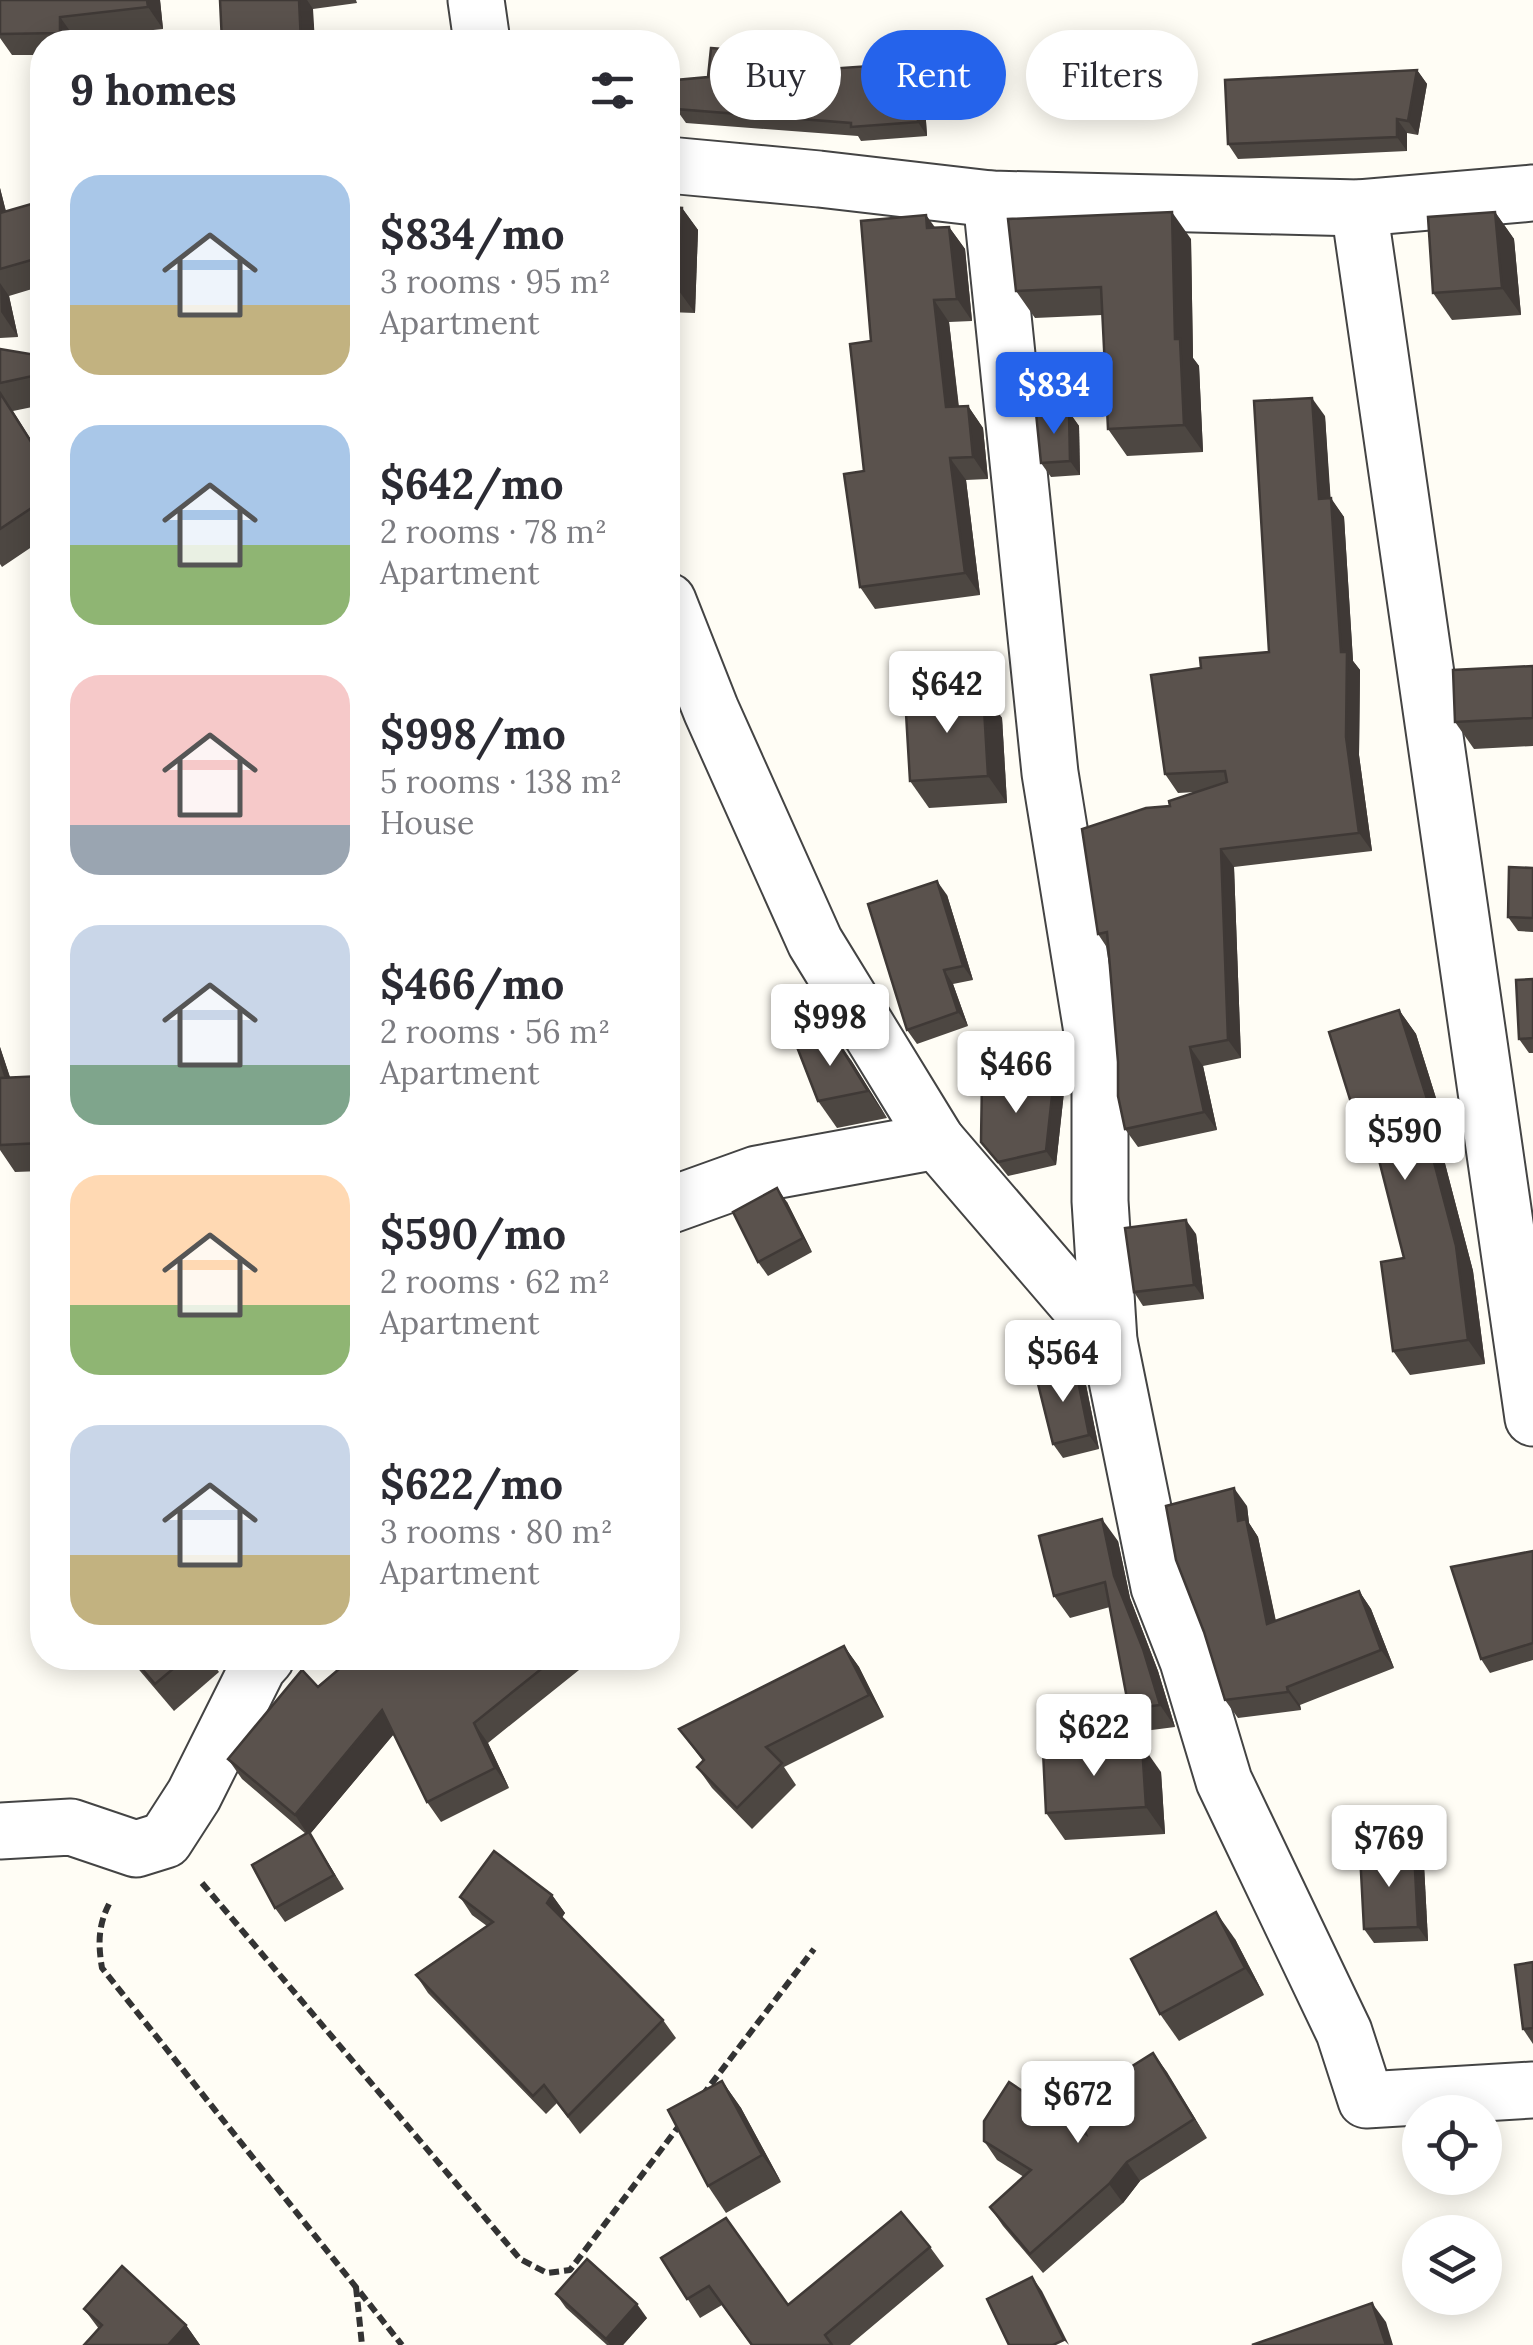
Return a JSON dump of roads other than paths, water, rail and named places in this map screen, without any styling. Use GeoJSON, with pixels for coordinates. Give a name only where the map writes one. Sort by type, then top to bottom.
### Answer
{"type":"FeatureCollection","features":[{"type":"Feature","properties":{"kind":"street"},"geometry":{"type":"LineString","coordinates":[[476,0],[480,30]]}},
{"type":"Feature","properties":{"kind":"street"},"geometry":{"type":"LineString","coordinates":[[680,165],[991,199],[1359,208],[1533,193]]}},
{"type":"Feature","properties":{"kind":"street"},"geometry":{"type":"LineString","coordinates":[[991,199],[1050,773],[1100,1081],[1100,1201],[1109,1341],[1158,1586],[1188,1660],[1224,1781],[1344,2032],[1366,2100],[1533,2090]]}},
{"type":"Feature","properties":{"kind":"street"},"geometry":{"type":"LineString","coordinates":[[1359,208],[1515,1160],[1533,1418]]}},
{"type":"Feature","properties":{"kind":"street"},"geometry":{"type":"LineString","coordinates":[[680,631],[711,710],[816,942],[937,1141],[1109,1341]]}},
{"type":"Feature","properties":{"kind":"street"},"geometry":{"type":"LineString","coordinates":[[680,1202],[756,1174],[937,1141]]}},
{"type":"Feature","properties":{"kind":"street"},"geometry":{"type":"LineString","coordinates":[[0,1831],[72,1827],[151,1844],[194,1794],[257,1670]]}}]}
